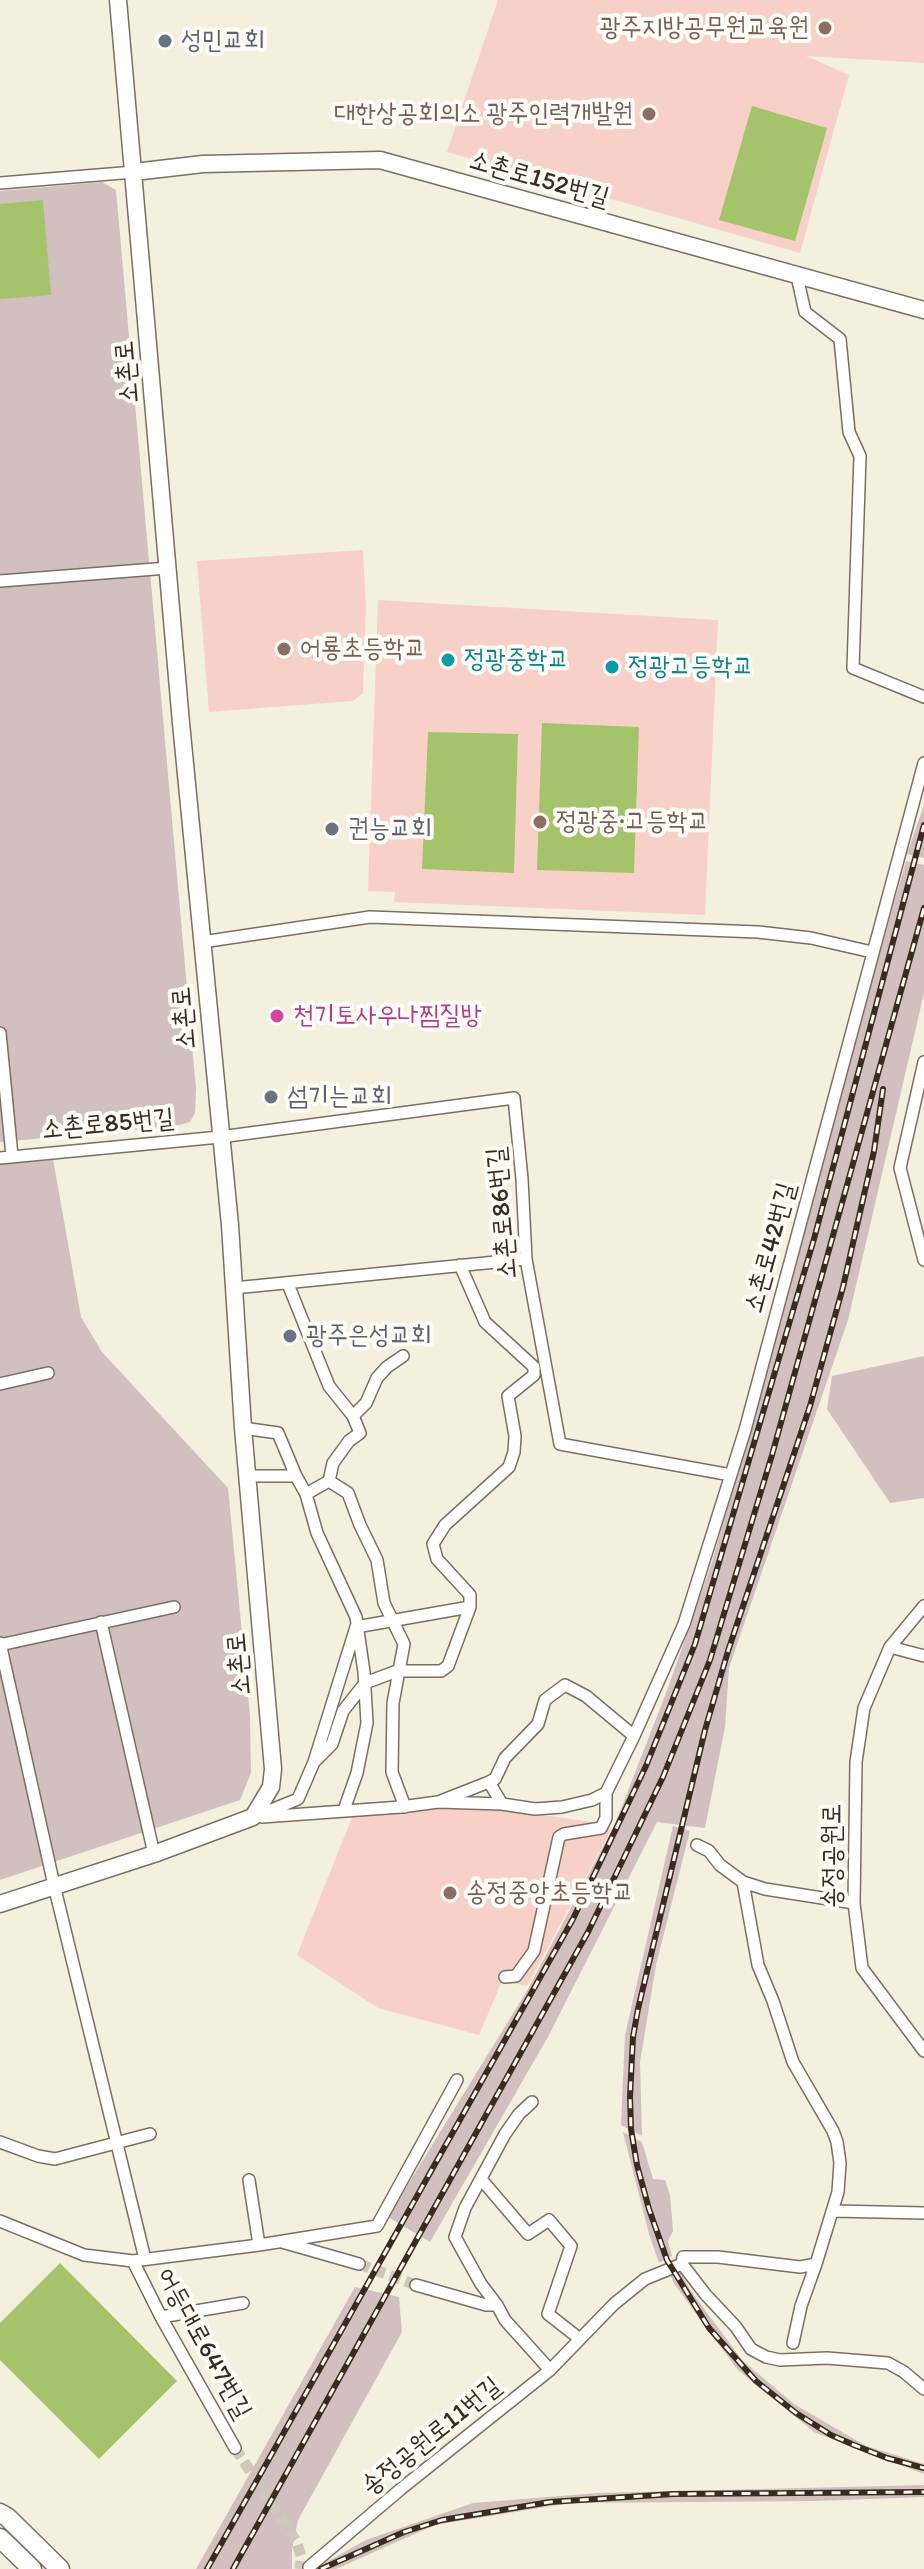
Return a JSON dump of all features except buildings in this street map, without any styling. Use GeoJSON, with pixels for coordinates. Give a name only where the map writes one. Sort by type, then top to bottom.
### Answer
{"type":"FeatureCollection","features":[{"type":"Feature","properties":{"kind":"main road"},"geometry":{"type":"LineString","coordinates":[[0,2515],[48,2569]]}},
{"type":"Feature","properties":{"kind":"main road"},"geometry":{"type":"LineString","coordinates":[[0,2515],[7,2517],[60,2569]]}},
{"type":"Feature","properties":{"kind":"main road"},"geometry":{"type":"LineString","coordinates":[[0,2540],[20,2569]]}},
{"type":"Feature","properties":{"kind":"main road"},"geometry":{"type":"LineString","coordinates":[[0,2540],[32,2569]]}},
{"type":"Feature","properties":{"kind":"street","name":"소촌로"},"geometry":{"type":"LineString","coordinates":[[118,0],[273,1756],[271,1787],[253,1817]]}},
{"type":"Feature","properties":{"kind":"street","name":"소촌로152번길"},"geometry":{"type":"LineString","coordinates":[[134,172],[203,164],[380,160],[924,310]]}},
{"type":"Feature","properties":{"kind":"street"},"geometry":{"type":"LineString","coordinates":[[0,183],[134,172]]}},
{"type":"Feature","properties":{"kind":"street"},"geometry":{"type":"LineString","coordinates":[[797,276],[805,312],[840,339],[849,432],[860,456],[853,668],[924,697]]}},
{"type":"Feature","properties":{"kind":"street"},"geometry":{"type":"LineString","coordinates":[[0,581],[168,568]]}},
{"type":"Feature","properties":{"kind":"street","name":"소촌로42번길"},"geometry":{"type":"LineString","coordinates":[[505,1977],[516,1976],[534,1951],[559,1837],[601,1828],[606,1818],[606,1793],[684,1624],[731,1475],[924,763]]}},
{"type":"Feature","properties":{"kind":"street"},"geometry":{"type":"LineString","coordinates":[[202,942],[370,917],[758,932],[811,938],[872,952]]}},
{"type":"Feature","properties":{"kind":"street"},"geometry":{"type":"LineString","coordinates":[[0,1033],[6,1157]]}},
{"type":"Feature","properties":{"kind":"street"},"geometry":{"type":"LineString","coordinates":[[924,1062],[900,1168],[924,1260]]}},
{"type":"Feature","properties":{"kind":"street","name":"소촌로86번길"},"geometry":{"type":"LineString","coordinates":[[220,1137],[514,1098],[526,1259],[560,1444],[731,1475]]}},
{"type":"Feature","properties":{"kind":"street","name":"소촌로85번길"},"geometry":{"type":"LineString","coordinates":[[6,1157],[220,1137]]}},
{"type":"Feature","properties":{"kind":"street"},"geometry":{"type":"LineString","coordinates":[[234,1288],[526,1259]]}},
{"type":"Feature","properties":{"kind":"street"},"geometry":{"type":"LineString","coordinates":[[314,1762],[332,1744],[343,1711],[365,1683],[397,1671],[441,1671],[448,1666],[470,1607],[470,1595],[437,1559],[433,1544],[445,1525],[509,1467],[515,1436],[508,1396],[534,1375],[534,1367],[485,1322],[460,1265]]}},
{"type":"Feature","properties":{"kind":"street"},"geometry":{"type":"LineString","coordinates":[[288,1284],[329,1386],[353,1416],[360,1433],[349,1441],[333,1463],[329,1481],[306,1494]]}},
{"type":"Feature","properties":{"kind":"street"},"geometry":{"type":"LineString","coordinates":[[353,1416],[366,1403],[377,1378],[403,1356]]}},
{"type":"Feature","properties":{"kind":"street"},"geometry":{"type":"LineString","coordinates":[[0,1384],[48,1373]]}},
{"type":"Feature","properties":{"kind":"street"},"geometry":{"type":"LineString","coordinates":[[243,1428],[278,1433],[306,1494],[317,1533],[353,1609],[365,1683],[367,1723],[357,1773],[344,1810]]}},
{"type":"Feature","properties":{"kind":"street"},"geometry":{"type":"LineString","coordinates":[[247,1476],[296,1476]]}},
{"type":"Feature","properties":{"kind":"street"},"geometry":{"type":"LineString","coordinates":[[329,1481],[348,1493],[377,1560],[384,1603],[404,1644],[393,1703],[392,1772],[405,1807]]}},
{"type":"Feature","properties":{"kind":"street","name":"송정공원로"},"geometry":{"type":"LineString","coordinates":[[924,1606],[890,1647],[864,1708],[858,1739],[854,1903],[862,1968],[924,2051]]}},
{"type":"Feature","properties":{"kind":"street"},"geometry":{"type":"LineString","coordinates":[[139,2260],[118,2143],[54,1885],[0,1644],[174,1607]]}},
{"type":"Feature","properties":{"kind":"street"},"geometry":{"type":"LineString","coordinates":[[356,1627],[470,1607]]}},
{"type":"Feature","properties":{"kind":"street"},"geometry":{"type":"LineString","coordinates":[[101,1622],[154,1854]]}},
{"type":"Feature","properties":{"kind":"street"},"geometry":{"type":"LineString","coordinates":[[0,1904],[154,1854],[298,1799],[314,1762],[356,1627]]}},
{"type":"Feature","properties":{"kind":"street"},"geometry":{"type":"LineString","coordinates":[[890,1647],[924,1656]]}},
{"type":"Feature","properties":{"kind":"street"},"geometry":{"type":"LineString","coordinates":[[438,1802],[495,1779],[505,1758],[538,1724],[545,1700],[565,1685],[586,1696],[634,1736]]}},
{"type":"Feature","properties":{"kind":"street"},"geometry":{"type":"LineString","coordinates":[[489,1782],[502,1804]]}},
{"type":"Feature","properties":{"kind":"street"},"geometry":{"type":"LineString","coordinates":[[253,1817],[438,1802],[502,1804],[535,1809],[562,1807],[592,1800],[606,1793]]}},
{"type":"Feature","properties":{"kind":"street"},"geometry":{"type":"LineString","coordinates":[[697,1845],[709,1851],[720,1865],[743,1882],[765,1889],[854,1903]]}},
{"type":"Feature","properties":{"kind":"street"},"geometry":{"type":"LineString","coordinates":[[743,1882],[758,1965],[793,2062],[833,2131],[840,2163],[834,2211],[801,2306],[793,2343]]}},
{"type":"Feature","properties":{"kind":"street","name":"어등대로647번길"},"geometry":{"type":"LineString","coordinates":[[0,2221],[84,2255],[139,2260],[377,2226],[457,2080]]}},
{"type":"Feature","properties":{"kind":"street"},"geometry":{"type":"LineString","coordinates":[[532,2102],[512,2124],[465,2208],[455,2237],[505,2320],[550,2370]]}},
{"type":"Feature","properties":{"kind":"street"},"geometry":{"type":"LineString","coordinates":[[0,2142],[55,2159],[150,2134]]}},
{"type":"Feature","properties":{"kind":"street"},"geometry":{"type":"LineString","coordinates":[[481,2179],[528,2234],[549,2220],[571,2246],[548,2314],[580,2339]]}},
{"type":"Feature","properties":{"kind":"street"},"geometry":{"type":"LineString","coordinates":[[249,2180],[259,2245]]}},
{"type":"Feature","properties":{"kind":"street"},"geometry":{"type":"LineString","coordinates":[[834,2211],[924,2213]]}},
{"type":"Feature","properties":{"kind":"street","name":"어등대로647번길"},"geometry":{"type":"LineString","coordinates":[[277,2241],[359,2264]]}},
{"type":"Feature","properties":{"kind":"street","name":"송정공원로11번길"},"geometry":{"type":"LineString","coordinates":[[309,2567],[550,2370],[614,2304],[645,2279],[682,2264],[683,2257],[718,2257],[800,2267],[816,2264]]}},
{"type":"Feature","properties":{"kind":"street","name":"어등대로647번길"},"geometry":{"type":"LineString","coordinates":[[139,2260],[161,2317],[235,2448]]}},
{"type":"Feature","properties":{"kind":"street"},"geometry":{"type":"LineString","coordinates":[[682,2264],[751,2349],[766,2357],[888,2363],[924,2389]]}},
{"type":"Feature","properties":{"kind":"street"},"geometry":{"type":"LineString","coordinates":[[416,2285],[486,2305],[497,2305]]}},
{"type":"Feature","properties":{"kind":"street"},"geometry":{"type":"LineString","coordinates":[[161,2317],[243,2303]]}},
{"type":"Feature","properties":{"kind":"shaded area","name":"대한상공회의소 광주인력개발원"},"geometry":{"type":"Polygon","coordinates":[[[498,0],[924,0],[924,63],[806,56],[849,75],[800,253],[447,152],[498,0]]]}},
{"type":"Feature","properties":{"kind":"shaded area"},"geometry":{"type":"Polygon","coordinates":[[[102,182],[116,190],[196,1089],[195,1113],[190,1122],[175,1126],[0,1142],[0,191],[102,182]]]}},
{"type":"Feature","properties":{"kind":"shaded area","name":"어룡초등학교"},"geometry":{"type":"Polygon","coordinates":[[[363,550],[366,606],[363,693],[353,701],[209,712],[197,561],[363,550]]]}},
{"type":"Feature","properties":{"kind":"shaded area","name":"정광중·고등학교"},"geometry":{"type":"Polygon","coordinates":[[[378,600],[718,620],[705,915],[394,902],[395,892],[368,891],[378,600]]]}},
{"type":"Feature","properties":{"kind":"shaded area"},"geometry":{"type":"Polygon","coordinates":[[[924,805],[924,858],[907,854],[924,805]]]}},
{"type":"Feature","properties":{"kind":"shaded area"},"geometry":{"type":"Polygon","coordinates":[[[906,861],[924,865],[924,993],[848,1320],[729,1668],[725,1727],[705,1828],[657,1822],[549,2035],[430,2242],[388,2217],[528,1989],[615,1824],[668,1688],[711,1565],[784,1311],[835,1111],[906,861]]]}},
{"type":"Feature","properties":{"kind":"shaded area"},"geometry":{"type":"Polygon","coordinates":[[[53,1159],[81,1317],[102,1352],[228,1488],[250,1716],[251,1773],[240,1800],[0,1880],[0,1164],[53,1159]]]}},
{"type":"Feature","properties":{"kind":"shaded area"},"geometry":{"type":"Polygon","coordinates":[[[924,1356],[924,1498],[890,1503],[827,1409],[832,1376],[924,1356]]]}},
{"type":"Feature","properties":{"kind":"shaded area","name":"송정중앙초등학교"},"geometry":{"type":"Polygon","coordinates":[[[478,1806],[600,1823],[611,1830],[527,1986],[502,1981],[479,2035],[378,2008],[297,1955],[353,1815],[478,1806]]]}},
{"type":"Feature","properties":{"kind":"shaded area"},"geometry":{"type":"Polygon","coordinates":[[[673,1826],[690,1831],[656,1965],[640,2062],[642,2136],[621,2125],[625,2035],[673,1826]]]}},
{"type":"Feature","properties":{"kind":"shaded area"},"geometry":{"type":"Polygon","coordinates":[[[623,2132],[642,2142],[653,2179],[665,2180],[670,2195],[673,2231],[668,2241],[672,2256],[659,2263],[649,2234],[623,2132]]]}},
{"type":"Feature","properties":{"kind":"shaded area"},"geometry":{"type":"Polygon","coordinates":[[[673,2259],[691,2291],[742,2360],[794,2404],[866,2446],[924,2464],[924,2474],[814,2432],[737,2369],[675,2285],[664,2263],[673,2259]]]}},
{"type":"Feature","properties":{"kind":"shaded area"},"geometry":{"type":"Polygon","coordinates":[[[355,2287],[399,2297],[402,2332],[298,2520],[292,2549],[292,2569],[196,2569],[355,2287]]]}},
{"type":"Feature","properties":{"kind":"shaded area"},"geometry":{"type":"Polygon","coordinates":[[[924,2485],[924,2497],[570,2503],[435,2525],[336,2569],[314,2569],[366,2540],[473,2503],[598,2493],[924,2485]]]}},
{"type":"Feature","properties":{"kind":"green space"},"geometry":{"type":"Polygon","coordinates":[[[752,106],[827,128],[795,241],[719,220],[752,106]]]}},
{"type":"Feature","properties":{"kind":"green space"},"geometry":{"type":"Polygon","coordinates":[[[43,200],[51,295],[0,299],[0,204],[43,200]]]}},
{"type":"Feature","properties":{"kind":"green space"},"geometry":{"type":"Polygon","coordinates":[[[542,723],[639,727],[634,873],[537,870],[542,723]]]}},
{"type":"Feature","properties":{"kind":"green space"},"geometry":{"type":"Polygon","coordinates":[[[428,732],[518,734],[514,873],[422,869],[428,732]]]}},
{"type":"Feature","properties":{"kind":"green space"},"geometry":{"type":"Polygon","coordinates":[[[60,2263],[177,2381],[99,2459],[0,2360],[0,2323],[60,2263]]]}},
{"type":"Feature","properties":{"kind":"tunnel"},"geometry":{"type":"LineString","coordinates":[[359,2264],[416,2285]]}},
{"type":"Feature","properties":{"kind":"tunnel"},"geometry":{"type":"LineString","coordinates":[[235,2448],[296,2541],[301,2556],[300,2569]]}},
{"type":"Feature","properties":{"kind":"railway"},"geometry":{"type":"LineString","coordinates":[[207,2569],[573,1919],[646,1766],[695,1644],[814,1239],[924,825]]}},
{"type":"Feature","properties":{"kind":"railway"},"geometry":{"type":"LineString","coordinates":[[233,2569],[588,1932],[663,1777],[710,1660],[772,1455],[924,908]]}},
{"type":"Feature","properties":{"kind":"railway"},"geometry":{"type":"LineString","coordinates":[[883,1089],[874,1151],[843,1287],[810,1406],[728,1651],[705,1730],[638,2009],[633,2037],[630,2097],[637,2165],[649,2209],[667,2260],[709,2328],[756,2381],[796,2413],[854,2445],[924,2468]]}},
{"type":"Feature","properties":{"kind":"railway"},"geometry":{"type":"LineString","coordinates":[[321,2569],[404,2532],[442,2520],[550,2502],[673,2494],[924,2492]]}},
{"type":"Feature","properties":{"kind":"place","name":"광주지방공무원교육원"},"geometry":{"type":"Point","coordinates":[825,28]}},
{"type":"Feature","properties":{"kind":"place","name":"성민교회"},"geometry":{"type":"Point","coordinates":[165,41]}},
{"type":"Feature","properties":{"kind":"place","name":"대한상공회의소 광주인력개발원"},"geometry":{"type":"Point","coordinates":[649,114]}},
{"type":"Feature","properties":{"kind":"place","name":"어룡초등학교"},"geometry":{"type":"Point","coordinates":[284,649]}},
{"type":"Feature","properties":{"kind":"place","name":"정광중학교"},"geometry":{"type":"Point","coordinates":[448,660]}},
{"type":"Feature","properties":{"kind":"place","name":"정광고등학교"},"geometry":{"type":"Point","coordinates":[612,667]}},
{"type":"Feature","properties":{"kind":"place","name":"정광중·고등학교"},"geometry":{"type":"Point","coordinates":[540,822]}},
{"type":"Feature","properties":{"kind":"place","name":"권능교회"},"geometry":{"type":"Point","coordinates":[332,829]}},
{"type":"Feature","properties":{"kind":"place","name":"천기토사우나찜질방"},"geometry":{"type":"Point","coordinates":[277,1016]}},
{"type":"Feature","properties":{"kind":"place","name":"섬기는교회"},"geometry":{"type":"Point","coordinates":[271,1097]}},
{"type":"Feature","properties":{"kind":"place","name":"광주은성교회"},"geometry":{"type":"Point","coordinates":[290,1336]}},
{"type":"Feature","properties":{"kind":"place","name":"송정중앙초등학교"},"geometry":{"type":"Point","coordinates":[450,1893]}}]}
